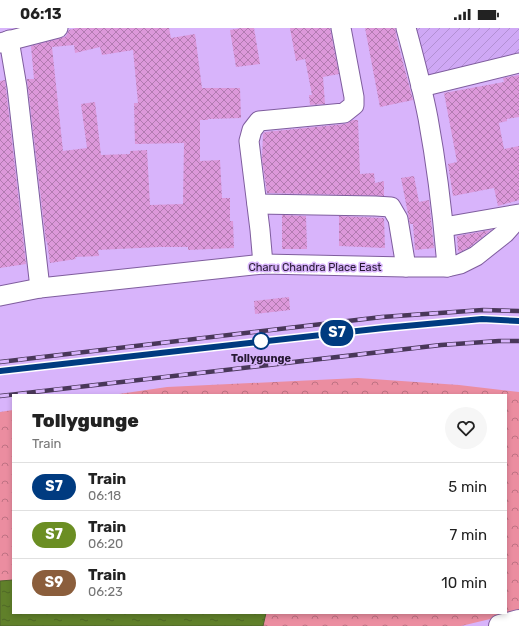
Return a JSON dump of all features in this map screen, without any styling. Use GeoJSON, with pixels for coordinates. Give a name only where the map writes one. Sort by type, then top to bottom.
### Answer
{"type":"FeatureCollection","features":[{"type":"Feature","properties":{"kind":"street"},"geometry":{"type":"LineString","coordinates":[[40,288],[17,87],[4,41],[58,28]]}},
{"type":"Feature","properties":{"kind":"street"},"geometry":{"type":"LineString","coordinates":[[262,264],[257,204],[249,141],[252,130],[260,121],[344,113],[354,105],[354,97],[341,28]]}},
{"type":"Feature","properties":{"kind":"street"},"geometry":{"type":"LineString","coordinates":[[406,28],[428,118],[444,227],[447,267]]}},
{"type":"Feature","properties":{"kind":"street"},"geometry":{"type":"LineString","coordinates":[[421,87],[519,64]]}},
{"type":"Feature","properties":{"kind":"street"},"geometry":{"type":"LineString","coordinates":[[257,204],[391,207],[398,219],[406,267]]}},
{"type":"Feature","properties":{"kind":"street"},"geometry":{"type":"LineString","coordinates":[[444,227],[519,214]]}},
{"type":"Feature","properties":{"kind":"street","name":"Charu Chandra Place East"},"geometry":{"type":"LineString","coordinates":[[0,296],[40,288],[262,264],[447,267],[460,264],[476,256],[505,234],[519,217]]}},
{"type":"Feature","properties":{"kind":"street"},"geometry":{"type":"LineString","coordinates":[[500,626],[519,621]]}},
{"type":"Feature","properties":{"kind":"shaded area"},"geometry":{"type":"Polygon","coordinates":[[[409,28],[519,28],[519,58],[423,81],[409,28]]]}},
{"type":"Feature","properties":{"kind":"green space"},"geometry":{"type":"Polygon","coordinates":[[[358,378],[459,385],[519,392],[519,612],[461,626],[0,626],[0,412],[12,410],[12,614],[507,614],[507,394],[119,394],[167,387],[358,378]]]}},
{"type":"Feature","properties":{"kind":"water"},"geometry":{"type":"Polygon","coordinates":[[[12,580],[12,614],[266,614],[263,626],[0,626],[0,581],[12,580]]]}},
{"type":"Feature","properties":{"kind":"building"},"geometry":{"type":"Polygon","coordinates":[[[76,28],[169,28],[171,38],[195,34],[202,88],[240,88],[241,118],[200,120],[200,161],[220,160],[222,198],[230,198],[230,221],[233,221],[234,248],[188,250],[188,247],[159,247],[98,250],[99,256],[75,257],[76,259],[50,263],[47,241],[46,242],[27,79],[34,79],[31,46],[66,36],[69,30],[76,28]],[[74,45],[52,47],[63,151],[87,148],[81,104],[95,102],[101,155],[130,154],[130,151],[147,150],[150,205],[183,204],[184,143],[135,144],[134,103],[138,103],[133,50],[102,55],[100,47],[75,53],[74,45]]]}},
{"type":"Feature","properties":{"kind":"building"},"geometry":{"type":"Polygon","coordinates":[[[254,28],[260,64],[236,67],[230,30],[254,28]]]}},
{"type":"Feature","properties":{"kind":"building"},"geometry":{"type":"Polygon","coordinates":[[[290,28],[330,28],[339,74],[323,77],[325,104],[310,105],[309,95],[312,95],[305,59],[296,61],[290,28]]]}},
{"type":"Feature","properties":{"kind":"building"},"geometry":{"type":"Polygon","coordinates":[[[365,28],[395,28],[413,100],[380,107],[365,28]]]}},
{"type":"Feature","properties":{"kind":"building"},"geometry":{"type":"Polygon","coordinates":[[[519,75],[519,117],[507,119],[507,121],[499,123],[504,149],[519,146],[519,200],[498,206],[494,188],[453,196],[448,164],[457,162],[444,93],[504,82],[503,78],[519,75]]]}},
{"type":"Feature","properties":{"kind":"building"},"geometry":{"type":"Polygon","coordinates":[[[5,80],[26,264],[0,268],[0,81],[5,80]]]}},
{"type":"Feature","properties":{"kind":"building"},"geometry":{"type":"Polygon","coordinates":[[[353,120],[358,120],[360,174],[374,173],[375,183],[384,181],[384,196],[267,193],[262,159],[263,134],[265,132],[345,124],[353,120]]]}},
{"type":"Feature","properties":{"kind":"building"},"geometry":{"type":"Polygon","coordinates":[[[414,176],[419,202],[429,200],[434,248],[415,250],[413,224],[410,224],[401,178],[414,176]]]}},
{"type":"Feature","properties":{"kind":"building"},"geometry":{"type":"Polygon","coordinates":[[[282,215],[306,216],[307,249],[282,249],[282,215]]]}},
{"type":"Feature","properties":{"kind":"building"},"geometry":{"type":"Polygon","coordinates":[[[339,216],[384,218],[385,248],[339,246],[339,216]]]}},
{"type":"Feature","properties":{"kind":"building"},"geometry":{"type":"Polygon","coordinates":[[[491,230],[470,247],[460,252],[458,251],[457,236],[491,230]]]}},
{"type":"Feature","properties":{"kind":"building"},"geometry":{"type":"Polygon","coordinates":[[[289,297],[290,310],[255,314],[254,301],[289,297]]]}},
{"type":"Feature","properties":{"kind":"railway"},"geometry":{"type":"LineString","coordinates":[[0,362],[382,317],[483,310],[519,311]]}},
{"type":"Feature","properties":{"kind":"railway"},"geometry":{"type":"LineString","coordinates":[[0,371],[384,328],[482,319],[519,321]]}},
{"type":"Feature","properties":{"kind":"railway"},"geometry":{"type":"LineString","coordinates":[[17,394],[441,345],[519,341]]}},
{"type":"Feature","properties":{"kind":"railway"},"geometry":{"type":"LineString","coordinates":[[0,396],[12,395]]}},
{"type":"Feature","properties":{"kind":"train","name":"S7"},"geometry":{"type":"LineString","coordinates":[[0,371],[384,328],[482,319],[519,321]]}},
{"type":"Feature","properties":{"kind":"place","name":"Tollygunge"},"geometry":{"type":"Point","coordinates":[261,341]}}]}
